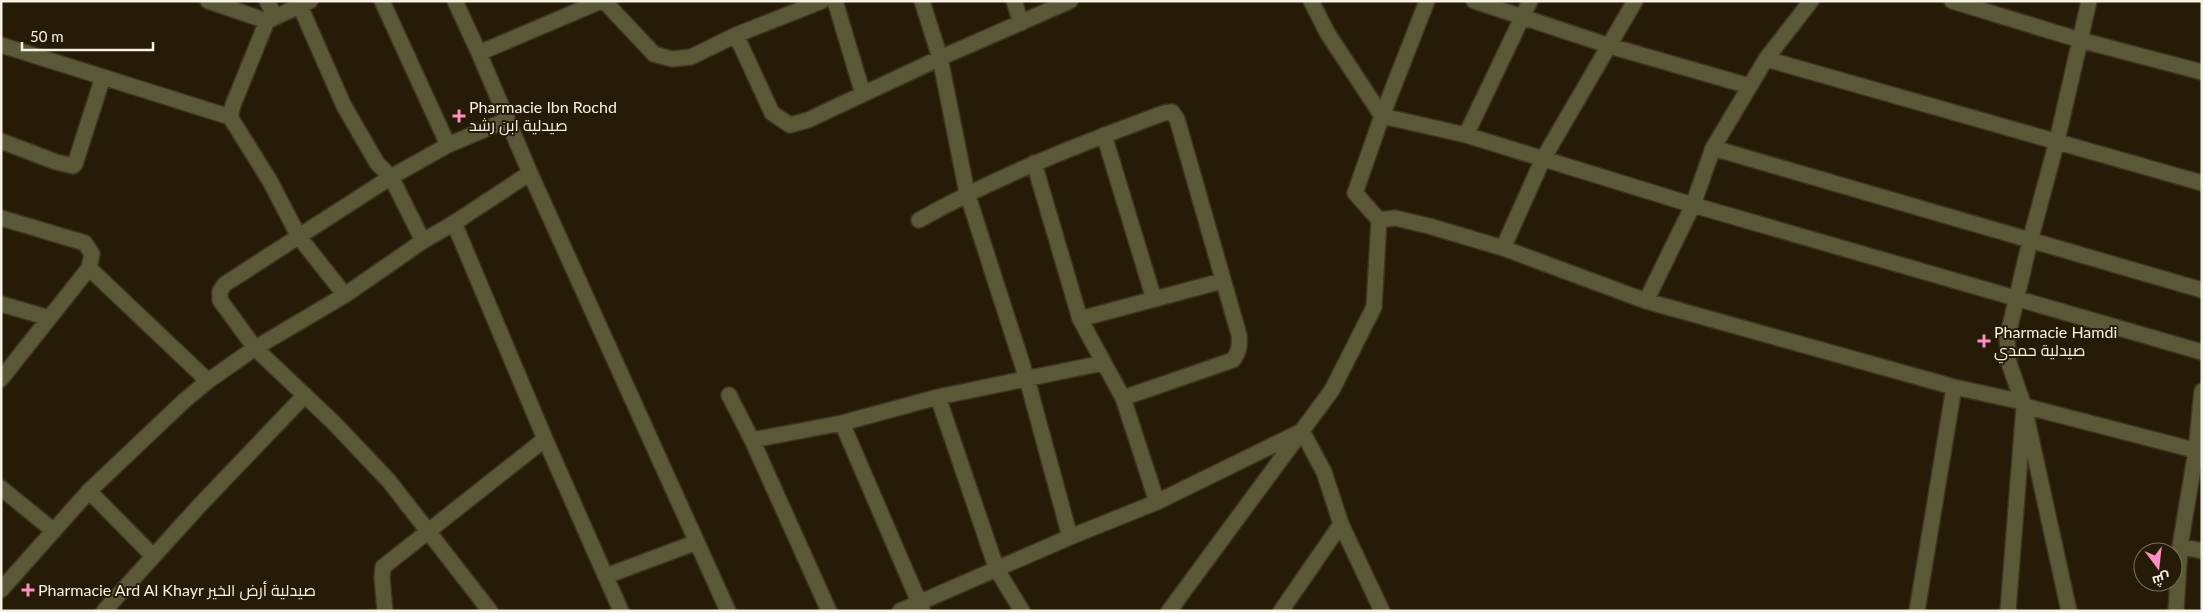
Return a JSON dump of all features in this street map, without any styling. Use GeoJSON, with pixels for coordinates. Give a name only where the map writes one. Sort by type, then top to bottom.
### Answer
{"type":"FeatureCollection","features":[{"type":"Feature","properties":{"kind":"street"},"geometry":{"type":"LineString","coordinates":[[208,1],[271,19],[305,4],[344,106],[377,163],[391,177],[423,241]]}},
{"type":"Feature","properties":{"kind":"street"},"geometry":{"type":"LineString","coordinates":[[230,117],[233,105],[271,19],[268,1]]}},
{"type":"Feature","properties":{"kind":"street"},"geometry":{"type":"LineString","coordinates":[[382,1],[448,145]]}},
{"type":"Feature","properties":{"kind":"street"},"geometry":{"type":"LineString","coordinates":[[455,1],[728,611]]}},
{"type":"Feature","properties":{"kind":"street"},"geometry":{"type":"LineString","coordinates":[[479,52],[602,1],[654,54],[672,59],[691,57],[736,35],[822,1]]}},
{"type":"Feature","properties":{"kind":"street"},"geometry":{"type":"LineString","coordinates":[[835,1],[863,94]]}},
{"type":"Feature","properties":{"kind":"street"},"geometry":{"type":"LineString","coordinates":[[922,1],[940,58],[967,193],[1027,379],[1070,536]]}},
{"type":"Feature","properties":{"kind":"street"},"geometry":{"type":"LineString","coordinates":[[1014,1],[1022,23]]}},
{"type":"Feature","properties":{"kind":"street"},"geometry":{"type":"LineString","coordinates":[[736,35],[772,113],[790,125],[808,120],[940,58],[1070,1]]}},
{"type":"Feature","properties":{"kind":"street"},"geometry":{"type":"LineString","coordinates":[[1311,1],[1328,34],[1382,116],[1466,135],[1693,205],[2202,352]]}},
{"type":"Feature","properties":{"kind":"street"},"geometry":{"type":"LineString","coordinates":[[1170,611],[1332,390],[1374,307],[1379,220],[1355,193],[1382,116],[1427,1]]}},
{"type":"Feature","properties":{"kind":"street"},"geometry":{"type":"LineString","coordinates":[[1474,1],[1610,46],[1749,86]]}},
{"type":"Feature","properties":{"kind":"street"},"geometry":{"type":"LineString","coordinates":[[1466,135],[1530,1]]}},
{"type":"Feature","properties":{"kind":"street"},"geometry":{"type":"LineString","coordinates":[[1503,248],[1543,159],[1635,1]]}},
{"type":"Feature","properties":{"kind":"street"},"geometry":{"type":"LineString","coordinates":[[1646,301],[1693,205],[1714,148],[1766,59],[1811,1]]}},
{"type":"Feature","properties":{"kind":"street"},"geometry":{"type":"LineString","coordinates":[[1952,1],[2080,40],[2202,72]]}},
{"type":"Feature","properties":{"kind":"street"},"geometry":{"type":"LineString","coordinates":[[2069,611],[2023,404],[2009,363],[2007,339],[2030,240],[2057,141],[2089,1]]}},
{"type":"Feature","properties":{"kind":"street"},"geometry":{"type":"LineString","coordinates":[[1,45],[230,117],[270,181],[299,237],[345,295]]}},
{"type":"Feature","properties":{"kind":"street"},"geometry":{"type":"LineString","coordinates":[[1766,59],[2202,184]]}},
{"type":"Feature","properties":{"kind":"street"},"geometry":{"type":"LineString","coordinates":[[1,141],[56,162],[73,166],[103,77]]}},
{"type":"Feature","properties":{"kind":"street"},"geometry":{"type":"LineString","coordinates":[[919,220],[967,193],[1034,163],[1104,135],[1164,113],[1172,112],[1177,119],[1239,335],[1238,353],[1233,360],[1123,398]]}},
{"type":"Feature","properties":{"kind":"street"},"geometry":{"type":"LineString","coordinates":[[490,611],[389,481],[305,395],[255,348],[220,300],[220,291],[225,284],[391,177],[448,145],[507,120]]}},
{"type":"Feature","properties":{"kind":"street"},"geometry":{"type":"LineString","coordinates":[[1104,135],[1154,299]]}},
{"type":"Feature","properties":{"kind":"street"},"geometry":{"type":"LineString","coordinates":[[1714,148],[2202,290]]}},
{"type":"Feature","properties":{"kind":"street"},"geometry":{"type":"LineString","coordinates":[[1034,163],[1080,319],[1123,398],[1157,502]]}},
{"type":"Feature","properties":{"kind":"street"},"geometry":{"type":"LineString","coordinates":[[1,590],[89,492],[185,400],[208,381],[255,348],[345,295],[423,241],[454,224],[530,172]]}},
{"type":"Feature","properties":{"kind":"street"},"geometry":{"type":"LineString","coordinates":[[1,218],[85,243],[92,254],[89,268],[1,378]]}},
{"type":"Feature","properties":{"kind":"street"},"geometry":{"type":"LineString","coordinates":[[1379,220],[1395,218],[1429,226],[1503,248],[1646,301],[1954,387],[2199,452]]}},
{"type":"Feature","properties":{"kind":"street"},"geometry":{"type":"LineString","coordinates":[[454,224],[545,439],[621,610],[608,611]]}},
{"type":"Feature","properties":{"kind":"street"},"geometry":{"type":"LineString","coordinates":[[89,268],[208,381]]}},
{"type":"Feature","properties":{"kind":"street"},"geometry":{"type":"LineString","coordinates":[[1080,319],[1222,281]]}},
{"type":"Feature","properties":{"kind":"street"},"geometry":{"type":"LineString","coordinates":[[1,304],[49,318]]}},
{"type":"Feature","properties":{"kind":"street"},"geometry":{"type":"LineString","coordinates":[[752,440],[842,423],[938,398],[1103,363]]}},
{"type":"Feature","properties":{"kind":"street"},"geometry":{"type":"LineString","coordinates":[[1917,611],[1954,387]]}},
{"type":"Feature","properties":{"kind":"street"},"geometry":{"type":"LineString","coordinates":[[2181,542],[2199,452],[2202,391]]}},
{"type":"Feature","properties":{"kind":"street"},"geometry":{"type":"LineString","coordinates":[[104,611],[152,556],[305,395]]}},
{"type":"Feature","properties":{"kind":"street"},"geometry":{"type":"LineString","coordinates":[[729,395],[752,440],[829,611]]}},
{"type":"Feature","properties":{"kind":"street"},"geometry":{"type":"LineString","coordinates":[[938,398],[997,570],[1022,611]]}},
{"type":"Feature","properties":{"kind":"street"},"geometry":{"type":"LineString","coordinates":[[2008,611],[2023,404]]}},
{"type":"Feature","properties":{"kind":"street"},"geometry":{"type":"LineString","coordinates":[[842,423],[921,606]]}},
{"type":"Feature","properties":{"kind":"street"},"geometry":{"type":"LineString","coordinates":[[900,611],[921,606],[1070,536],[1157,502],[1302,431]]}},
{"type":"Feature","properties":{"kind":"street"},"geometry":{"type":"LineString","coordinates":[[1302,431],[1324,472],[1341,524],[1382,611]]}},
{"type":"Feature","properties":{"kind":"street"},"geometry":{"type":"LineString","coordinates":[[385,611],[383,567],[545,439]]}},
{"type":"Feature","properties":{"kind":"street"},"geometry":{"type":"LineString","coordinates":[[1,488],[54,531]]}},
{"type":"Feature","properties":{"kind":"street"},"geometry":{"type":"LineString","coordinates":[[89,492],[152,556]]}},
{"type":"Feature","properties":{"kind":"street"},"geometry":{"type":"LineString","coordinates":[[1281,611],[1341,524]]}},
{"type":"Feature","properties":{"kind":"street"},"geometry":{"type":"LineString","coordinates":[[606,576],[697,542]]}},
{"type":"Feature","properties":{"kind":"street"},"geometry":{"type":"LineString","coordinates":[[2183,547],[2202,551]]}},
{"type":"Feature","properties":{"kind":"street"},"geometry":{"type":"LineString","coordinates":[[2176,611],[2177,592]]}},
{"type":"Feature","properties":{"kind":"place","name":"Pharmacie Ibn Rochd صيدلية ابن رشد"},"geometry":{"type":"Point","coordinates":[459,116]}},
{"type":"Feature","properties":{"kind":"place","name":"Pharmacie Hamdi صيدلية حمدي"},"geometry":{"type":"Point","coordinates":[1984,341]}},
{"type":"Feature","properties":{"kind":"place","name":"Pharmacie Ard Al Khayr صيدلية أرض الخير"},"geometry":{"type":"Point","coordinates":[28,590]}}]}
